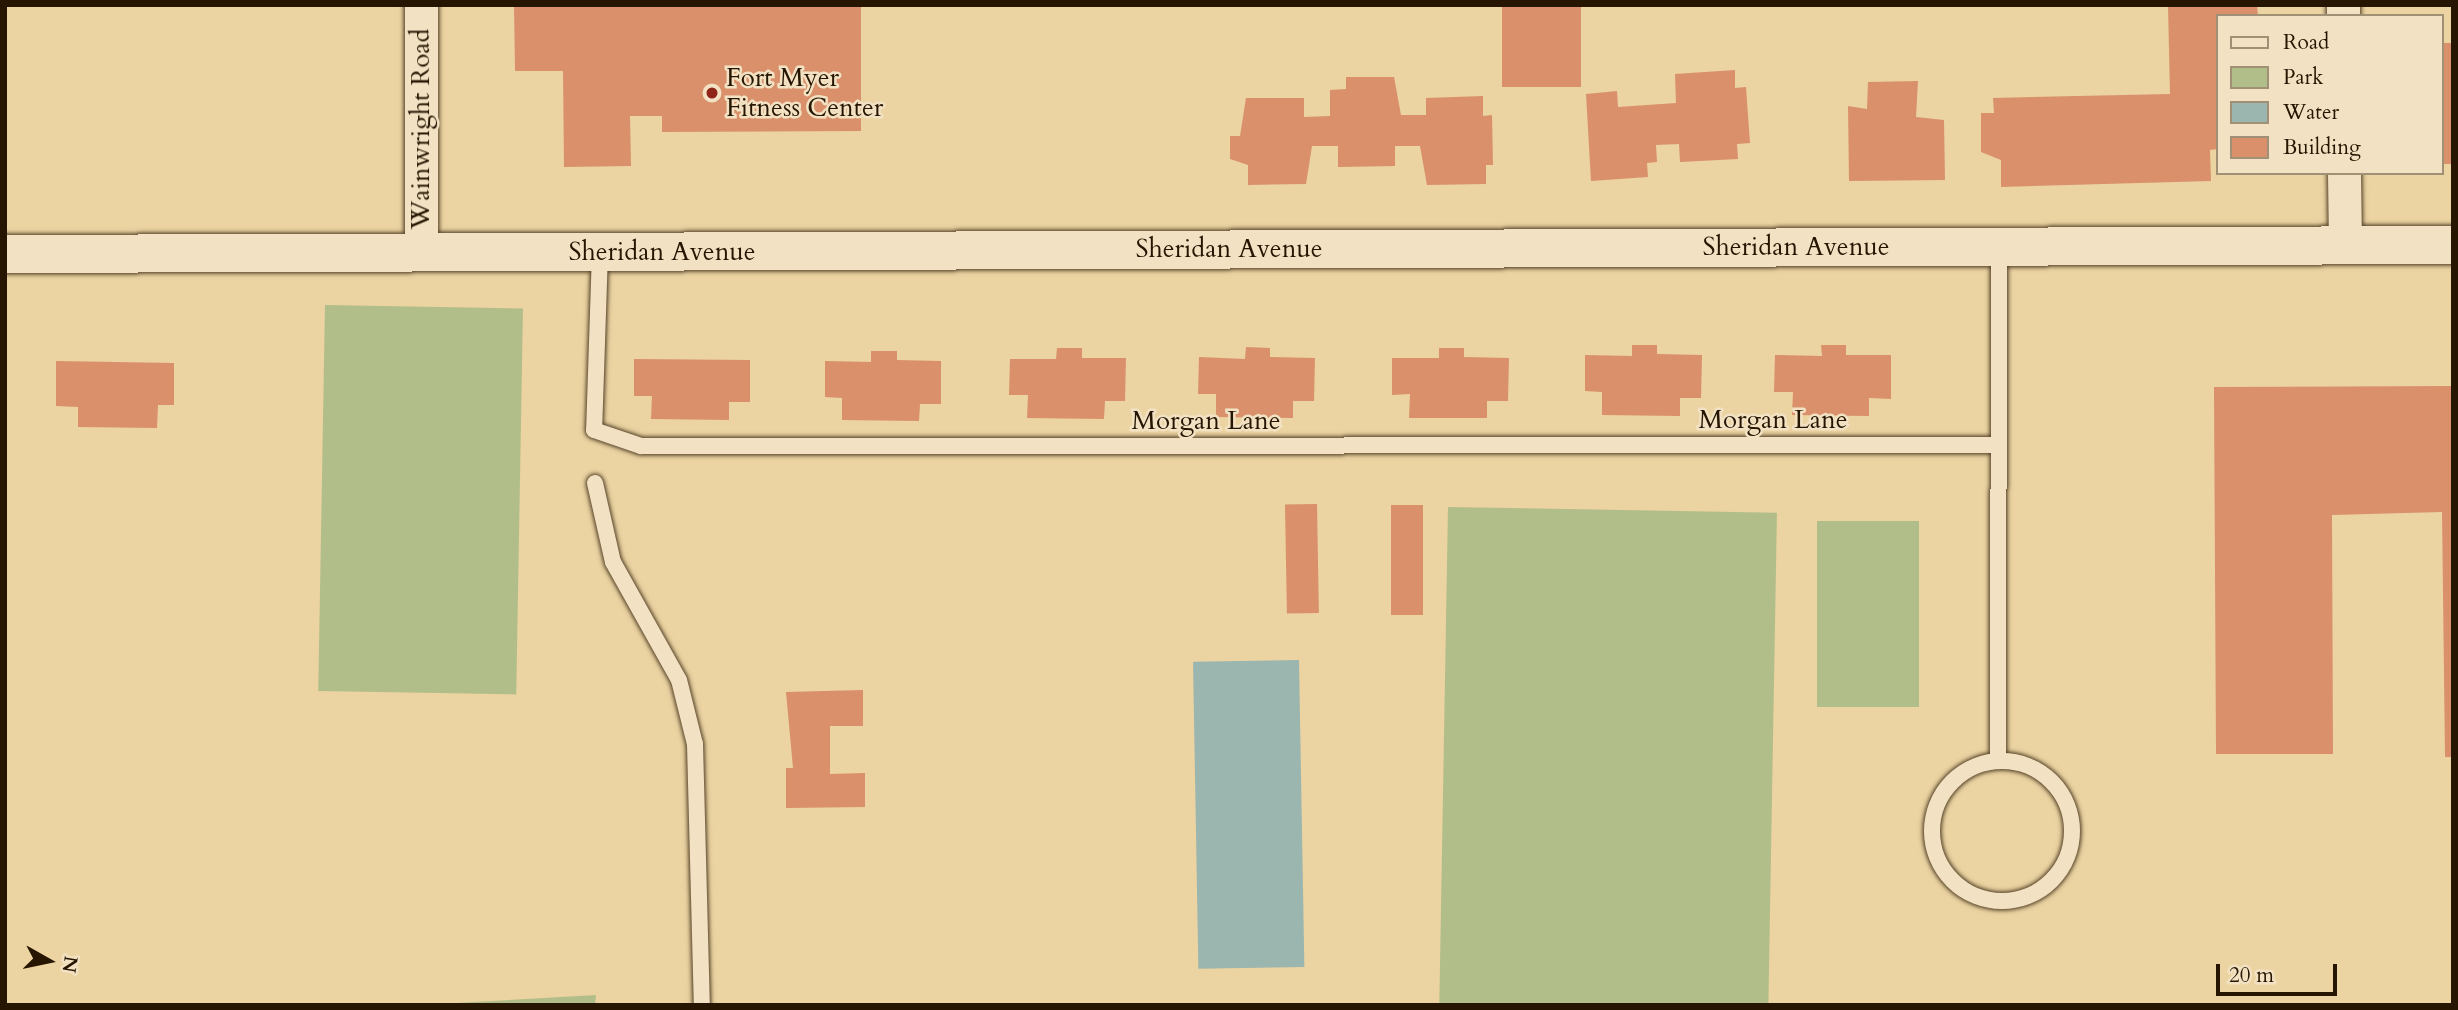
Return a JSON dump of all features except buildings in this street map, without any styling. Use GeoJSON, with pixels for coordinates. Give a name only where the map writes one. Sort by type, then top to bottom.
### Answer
{"type":"FeatureCollection","features":[{"type":"Feature","properties":{"kind":"street","name":"Wainwright Road"},"geometry":{"type":"LineString","coordinates":[[421,5],[421,253]]}},
{"type":"Feature","properties":{"kind":"street"},"geometry":{"type":"LineString","coordinates":[[2344,175],[2345,245]]}},
{"type":"Feature","properties":{"kind":"street","name":"Sheridan Avenue"},"geometry":{"type":"LineString","coordinates":[[5,254],[2453,245]]}},
{"type":"Feature","properties":{"kind":"lane"},"geometry":{"type":"LineString","coordinates":[[1998,246],[1998,760]]}},
{"type":"Feature","properties":{"kind":"lane","name":"Morgan Lane"},"geometry":{"type":"LineString","coordinates":[[600,252],[594,430],[642,446],[1998,445]]}},
{"type":"Feature","properties":{"kind":"lane"},"geometry":{"type":"LineString","coordinates":[[595,483],[613,562],[679,680],[695,744],[702,1005]]}},
{"type":"Feature","properties":{"kind":"lane"},"geometry":{"type":"LineString","coordinates":[[1998,760],[2040,771],[2056,786],[2073,829],[2062,869],[2046,886],[2004,902],[1981,899],[1944,873],[1931,830],[1944,790],[1978,764],[1998,760]]}},
{"type":"Feature","properties":{"kind":"green space"},"geometry":{"type":"Polygon","coordinates":[[[325,305],[523,308],[516,694],[318,691],[325,305]]]}},
{"type":"Feature","properties":{"kind":"green space"},"geometry":{"type":"Polygon","coordinates":[[[1448,507],[1777,513],[1768,1005],[1439,1005],[1448,507]]]}},
{"type":"Feature","properties":{"kind":"green space"},"geometry":{"type":"Polygon","coordinates":[[[1817,521],[1919,521],[1919,707],[1817,707],[1817,521]]]}},
{"type":"Feature","properties":{"kind":"green space"},"geometry":{"type":"Polygon","coordinates":[[[596,995],[595,1005],[420,1005],[596,995]]]}},
{"type":"Feature","properties":{"kind":"water"},"geometry":{"type":"Polygon","coordinates":[[[1299,660],[1304,967],[1198,969],[1193,662],[1299,660]]]}},
{"type":"Feature","properties":{"kind":"place","name":"Fort Myer Fitness Center"},"geometry":{"type":"Point","coordinates":[712,93]}}]}
